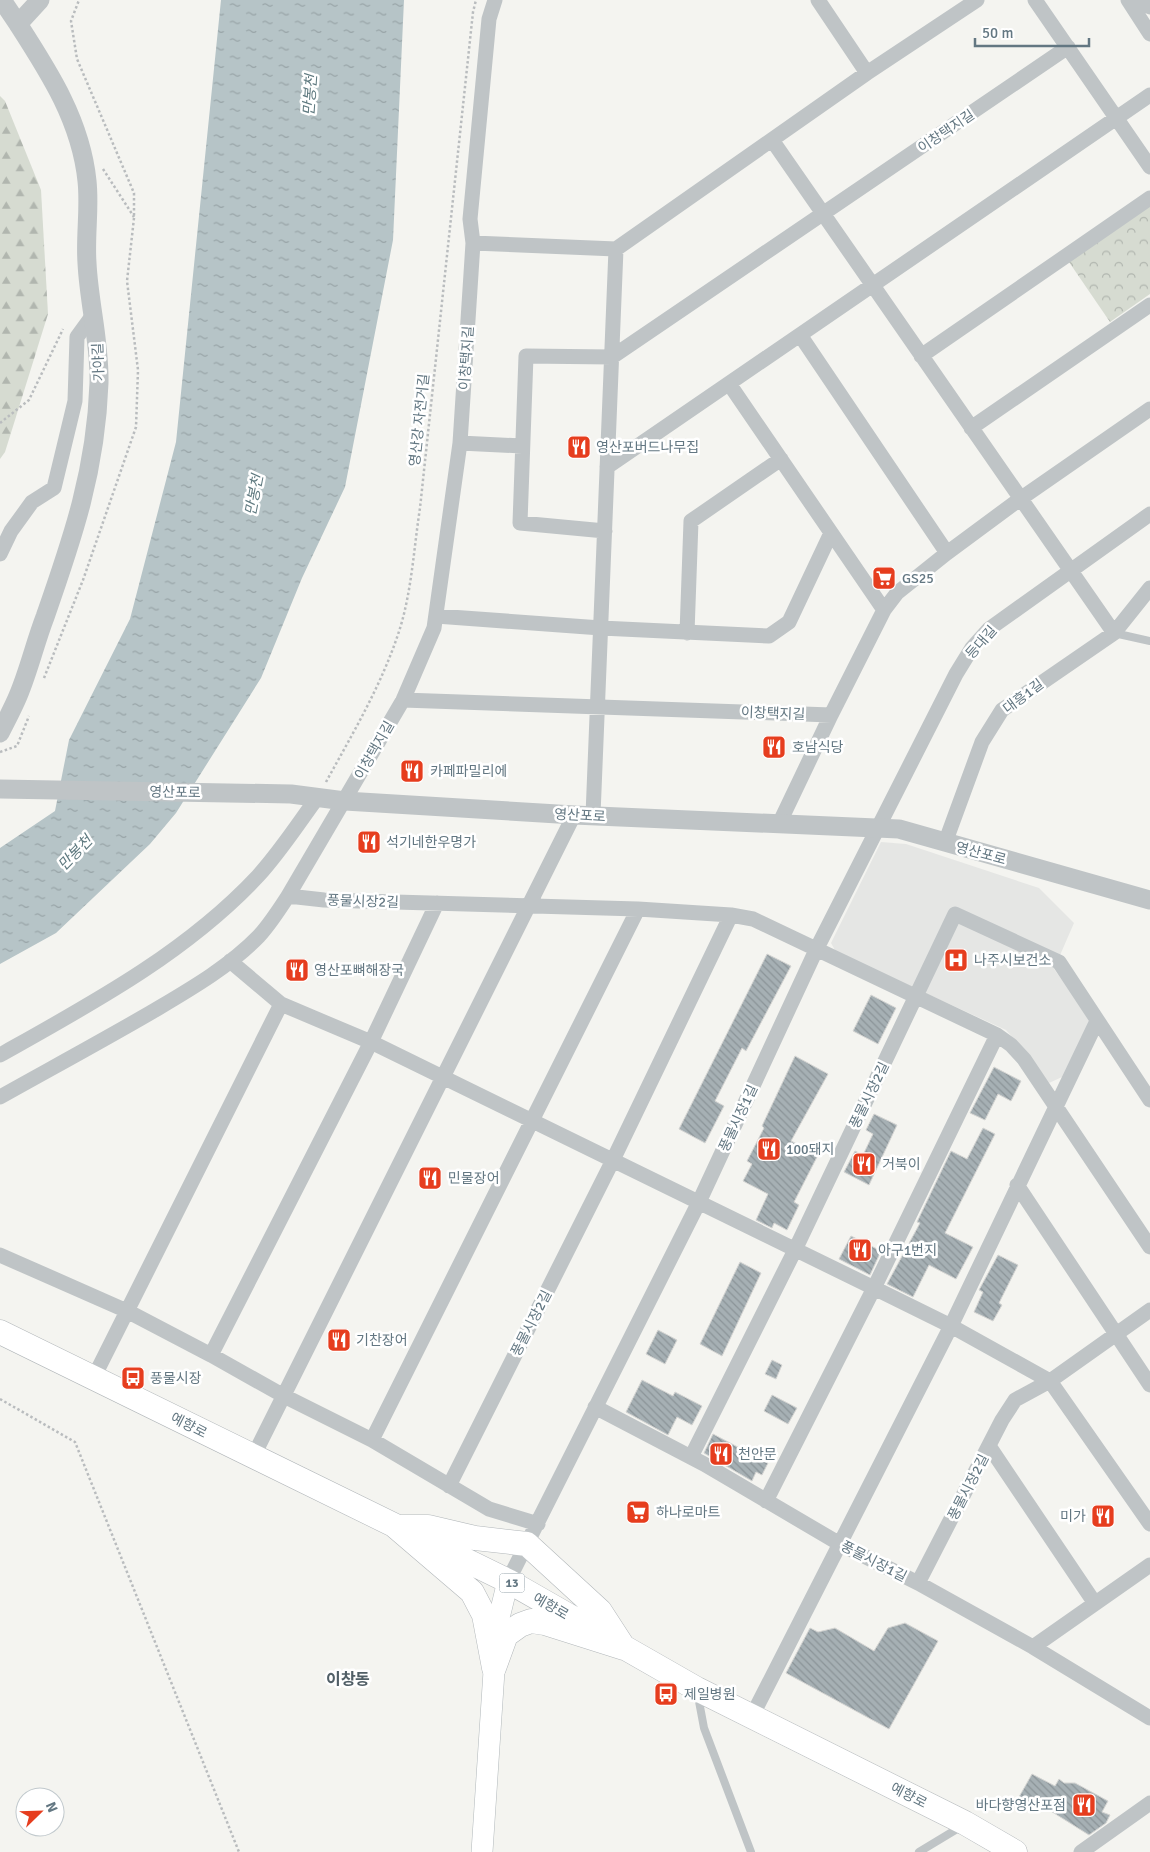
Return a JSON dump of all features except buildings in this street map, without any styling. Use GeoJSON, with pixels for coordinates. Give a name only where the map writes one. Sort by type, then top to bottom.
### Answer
{"type":"FeatureCollection","features":[{"type":"Feature","properties":{"kind":"main road","name":"예향로"},"geometry":{"type":"LineString","coordinates":[[0,1332],[508,1581],[697,1689],[965,1823],[1015,1852]]}},
{"type":"Feature","properties":{"kind":"main road"},"geometry":{"type":"LineString","coordinates":[[396,1527],[428,1527],[475,1538],[532,1534],[600,1611],[624,1648]]}},
{"type":"Feature","properties":{"kind":"main road"},"geometry":{"type":"LineString","coordinates":[[396,1527],[472,1592],[484,1615],[494,1668]]}},
{"type":"Feature","properties":{"kind":"main road"},"geometry":{"type":"LineString","coordinates":[[482,1852],[497,1626],[508,1581]]}},
{"type":"Feature","properties":{"kind":"main road"},"geometry":{"type":"LineString","coordinates":[[494,1668],[506,1635],[520,1625],[531,1621],[546,1623],[624,1648]]}},
{"type":"Feature","properties":{"kind":"street","name":"가야길"},"geometry":{"type":"LineString","coordinates":[[0,733],[19,695],[70,546],[92,465],[99,382],[99,346],[86,262],[87,180],[82,149],[54,82],[2,0]]}},
{"type":"Feature","properties":{"kind":"street"},"geometry":{"type":"LineString","coordinates":[[18,24],[40,0]]}},
{"type":"Feature","properties":{"kind":"street","name":"이창택지길"},"geometry":{"type":"LineString","coordinates":[[345,801],[403,700],[421,661],[436,616],[460,443],[473,243],[470,219],[489,18],[495,0]]}},
{"type":"Feature","properties":{"kind":"street"},"geometry":{"type":"LineString","coordinates":[[818,0],[867,73]]}},
{"type":"Feature","properties":{"kind":"street"},"geometry":{"type":"LineString","coordinates":[[473,243],[616,249],[867,73],[978,0]]}},
{"type":"Feature","properties":{"kind":"street"},"geometry":{"type":"LineString","coordinates":[[1036,0],[1150,167]]}},
{"type":"Feature","properties":{"kind":"street"},"geometry":{"type":"LineString","coordinates":[[1128,0],[1150,34]]}},
{"type":"Feature","properties":{"kind":"street"},"geometry":{"type":"LineString","coordinates":[[1134,0],[1150,7]]}},
{"type":"Feature","properties":{"kind":"street","name":"이창택지길"},"geometry":{"type":"LineString","coordinates":[[612,356],[1068,47]]}},
{"type":"Feature","properties":{"kind":"street"},"geometry":{"type":"LineString","coordinates":[[607,467],[730,385],[800,335],[1150,96]]}},
{"type":"Feature","properties":{"kind":"street"},"geometry":{"type":"LineString","coordinates":[[772,140],[1114,633]]}},
{"type":"Feature","properties":{"kind":"street"},"geometry":{"type":"LineString","coordinates":[[921,356],[1150,198]]}},
{"type":"Feature","properties":{"kind":"street"},"geometry":{"type":"LineString","coordinates":[[593,815],[616,249]]}},
{"type":"Feature","properties":{"kind":"street"},"geometry":{"type":"LineString","coordinates":[[971,428],[1150,305]]}},
{"type":"Feature","properties":{"kind":"street"},"geometry":{"type":"LineString","coordinates":[[0,554],[11,532],[32,502],[54,488],[75,401],[77,337],[93,315]]}},
{"type":"Feature","properties":{"kind":"street"},"geometry":{"type":"LineString","coordinates":[[800,335],[947,553]]}},
{"type":"Feature","properties":{"kind":"street"},"geometry":{"type":"LineString","coordinates":[[605,531],[520,522],[522,446],[526,356],[612,356]]}},
{"type":"Feature","properties":{"kind":"street"},"geometry":{"type":"LineString","coordinates":[[730,385],[884,610]]}},
{"type":"Feature","properties":{"kind":"street"},"geometry":{"type":"LineString","coordinates":[[779,824],[830,715],[884,610],[898,593],[947,553],[1020,499],[1150,409]]}},
{"type":"Feature","properties":{"kind":"street"},"geometry":{"type":"LineString","coordinates":[[460,443],[522,446]]}},
{"type":"Feature","properties":{"kind":"street"},"geometry":{"type":"LineString","coordinates":[[687,633],[692,521],[781,460]]}},
{"type":"Feature","properties":{"kind":"street","name":"등대길"},"geometry":{"type":"LineString","coordinates":[[878,828],[956,674],[972,648],[989,629],[1069,570],[1150,514]]}},
{"type":"Feature","properties":{"kind":"street"},"geometry":{"type":"LineString","coordinates":[[436,616],[600,628],[769,636],[788,622],[831,533]]}},
{"type":"Feature","properties":{"kind":"street","name":"대흥1길"},"geometry":{"type":"LineString","coordinates":[[946,843],[982,742],[1002,710],[1114,633],[1150,588]]}},
{"type":"Feature","properties":{"kind":"street","name":"이창택지길"},"geometry":{"type":"LineString","coordinates":[[403,700],[830,715]]}},
{"type":"Feature","properties":{"kind":"street","name":"영산포로"},"geometry":{"type":"LineString","coordinates":[[0,789],[291,794],[345,801],[899,829],[1150,900]]}},
{"type":"Feature","properties":{"kind":"street"},"geometry":{"type":"LineString","coordinates":[[0,1054],[111,991],[155,963],[199,931],[259,875],[317,798]]}},
{"type":"Feature","properties":{"kind":"street"},"geometry":{"type":"LineString","coordinates":[[0,1097],[166,1003],[230,961],[264,930],[288,896],[345,801]]}},
{"type":"Feature","properties":{"kind":"street"},"geometry":{"type":"LineString","coordinates":[[253,1457],[574,814]]}},
{"type":"Feature","properties":{"kind":"street","name":"풍물시장1길"},"geometry":{"type":"LineString","coordinates":[[508,1581],[699,1202],[817,948],[878,828]]}},
{"type":"Feature","properties":{"kind":"street","name":"풍물시장2길"},"geometry":{"type":"LineString","coordinates":[[288,896],[324,900],[638,910],[731,915],[752,919],[917,995],[997,1035],[1011,1045],[1024,1059],[1150,1248]]}},
{"type":"Feature","properties":{"kind":"street"},"geometry":{"type":"LineString","coordinates":[[211,1355],[371,1042],[437,903]]}},
{"type":"Feature","properties":{"kind":"street"},"geometry":{"type":"LineString","coordinates":[[372,1440],[638,910]]}},
{"type":"Feature","properties":{"kind":"street"},"geometry":{"type":"LineString","coordinates":[[917,995],[955,914],[1059,962],[1150,1100]]}},
{"type":"Feature","properties":{"kind":"street","name":"풍물시장2길"},"geometry":{"type":"LineString","coordinates":[[449,1486],[613,1160],[731,915]]}},
{"type":"Feature","properties":{"kind":"street"},"geometry":{"type":"LineString","coordinates":[[230,961],[281,1004],[371,1042],[699,1202],[951,1326],[1050,1381],[1150,1524]]}},
{"type":"Feature","properties":{"kind":"street","name":"풍물시장2길"},"geometry":{"type":"LineString","coordinates":[[691,1457],[795,1250],[917,995]]}},
{"type":"Feature","properties":{"kind":"street"},"geometry":{"type":"LineString","coordinates":[[94,1377],[281,1004]]}},
{"type":"Feature","properties":{"kind":"street"},"geometry":{"type":"LineString","coordinates":[[752,1716],[951,1326],[1097,1021]]}},
{"type":"Feature","properties":{"kind":"street"},"geometry":{"type":"LineString","coordinates":[[766,1501],[874,1288],[997,1035]]}},
{"type":"Feature","properties":{"kind":"street"},"geometry":{"type":"LineString","coordinates":[[1017,1185],[1150,1384]]}},
{"type":"Feature","properties":{"kind":"street"},"geometry":{"type":"LineString","coordinates":[[0,1255],[127,1311],[211,1355],[284,1396],[372,1440],[532,1534]]}},
{"type":"Feature","properties":{"kind":"street","name":"풍물시장2길"},"geometry":{"type":"LineString","coordinates":[[918,1583],[1015,1400],[1050,1381],[1150,1310]]}},
{"type":"Feature","properties":{"kind":"street","name":"풍물시장1길"},"geometry":{"type":"LineString","coordinates":[[596,1406],[691,1457],[840,1544],[918,1583],[1032,1647],[1150,1718]]}},
{"type":"Feature","properties":{"kind":"street"},"geometry":{"type":"LineString","coordinates":[[989,1446],[1094,1602]]}},
{"type":"Feature","properties":{"kind":"street"},"geometry":{"type":"LineString","coordinates":[[1032,1647],[1094,1602],[1150,1565]]}},
{"type":"Feature","properties":{"kind":"street"},"geometry":{"type":"LineString","coordinates":[[1081,1852],[1150,1803]]}},
{"type":"Feature","properties":{"kind":"lane"},"geometry":{"type":"LineString","coordinates":[[1114,633],[1150,641]]}},
{"type":"Feature","properties":{"kind":"lane"},"geometry":{"type":"LineString","coordinates":[[697,1689],[704,1728],[751,1852]]}},
{"type":"Feature","properties":{"kind":"lane"},"geometry":{"type":"LineString","coordinates":[[918,1852],[965,1823]]}},
{"type":"Feature","properties":{"kind":"path"},"geometry":{"type":"LineString","coordinates":[[43,681],[83,580],[136,426],[138,370],[128,282],[134,218],[134,193],[77,59],[71,21],[79,0]]}},
{"type":"Feature","properties":{"kind":"path","name":"영산강 자전거길"},"geometry":{"type":"LineString","coordinates":[[317,798],[387,666],[401,624],[408,590],[420,508],[472,12],[476,0]]}},
{"type":"Feature","properties":{"kind":"path"},"geometry":{"type":"LineString","coordinates":[[103,169],[134,218]]}},
{"type":"Feature","properties":{"kind":"path"},"geometry":{"type":"LineString","coordinates":[[0,423],[29,400],[64,327]]}},
{"type":"Feature","properties":{"kind":"path"},"geometry":{"type":"LineString","coordinates":[[0,752],[17,746],[32,709]]}},
{"type":"Feature","properties":{"kind":"path"},"geometry":{"type":"LineString","coordinates":[[0,1399],[75,1442],[239,1852]]}},
{"type":"Feature","properties":{"kind":"shaded area","name":"나주시보건소"},"geometry":{"type":"Polygon","coordinates":[[[881,842],[906,844],[1039,888],[1074,923],[1054,969],[1091,1020],[1062,1077],[1049,1083],[1027,1053],[1006,1030],[836,952],[831,943],[881,842]]]}},
{"type":"Feature","properties":{"kind":"green space"},"geometry":{"type":"Polygon","coordinates":[[[0,96],[5,101],[41,190],[48,314],[5,452],[0,459],[0,96]]]}},
{"type":"Feature","properties":{"kind":"green space"},"geometry":{"type":"Polygon","coordinates":[[[1150,206],[1150,294],[1110,322],[1069,262],[1150,206]]]}},
{"type":"Feature","properties":{"kind":"water","name":"만봉천"},"geometry":{"type":"Polygon","coordinates":[[[221,0],[404,0],[393,240],[345,487],[302,578],[261,678],[176,813],[150,844],[56,933],[0,964],[0,848],[55,811],[69,740],[130,619],[176,442],[221,0]]]}},
{"type":"Feature","properties":{"kind":"place","name":"영산포버드나무집"},"geometry":{"type":"Point","coordinates":[579,447]}},
{"type":"Feature","properties":{"kind":"place","name":"GS25"},"geometry":{"type":"Point","coordinates":[884,578]}},
{"type":"Feature","properties":{"kind":"place","name":"호남식당"},"geometry":{"type":"Point","coordinates":[774,747]}},
{"type":"Feature","properties":{"kind":"place","name":"카페파밀리에"},"geometry":{"type":"Point","coordinates":[412,771]}},
{"type":"Feature","properties":{"kind":"place","name":"석기네한우명가"},"geometry":{"type":"Point","coordinates":[369,842]}},
{"type":"Feature","properties":{"kind":"place","name":"나주시보건소"},"geometry":{"type":"Point","coordinates":[956,960]}},
{"type":"Feature","properties":{"kind":"place","name":"영산포뼈해장국"},"geometry":{"type":"Point","coordinates":[297,970]}},
{"type":"Feature","properties":{"kind":"place","name":"100돼지"},"geometry":{"type":"Point","coordinates":[769,1149]}},
{"type":"Feature","properties":{"kind":"place","name":"거북이"},"geometry":{"type":"Point","coordinates":[864,1164]}},
{"type":"Feature","properties":{"kind":"place","name":"민물장어"},"geometry":{"type":"Point","coordinates":[430,1178]}},
{"type":"Feature","properties":{"kind":"place","name":"아구1번지"},"geometry":{"type":"Point","coordinates":[860,1250]}},
{"type":"Feature","properties":{"kind":"place","name":"기찬장어"},"geometry":{"type":"Point","coordinates":[339,1340]}},
{"type":"Feature","properties":{"kind":"place","name":"풍물시장"},"geometry":{"type":"Point","coordinates":[133,1378]}},
{"type":"Feature","properties":{"kind":"place","name":"천안문"},"geometry":{"type":"Point","coordinates":[721,1454]}},
{"type":"Feature","properties":{"kind":"place","name":"하나로마트"},"geometry":{"type":"Point","coordinates":[638,1512]}},
{"type":"Feature","properties":{"kind":"place","name":"미가"},"geometry":{"type":"Point","coordinates":[1103,1516]}},
{"type":"Feature","properties":{"kind":"place","name":"제일병원"},"geometry":{"type":"Point","coordinates":[666,1694]}},
{"type":"Feature","properties":{"kind":"place","name":"바다향영산포점"},"geometry":{"type":"Point","coordinates":[1084,1805]}},
{"type":"Feature","properties":{"kind":"district","name":"이창동"},"geometry":{"type":"Point","coordinates":[348,1679]}}]}
